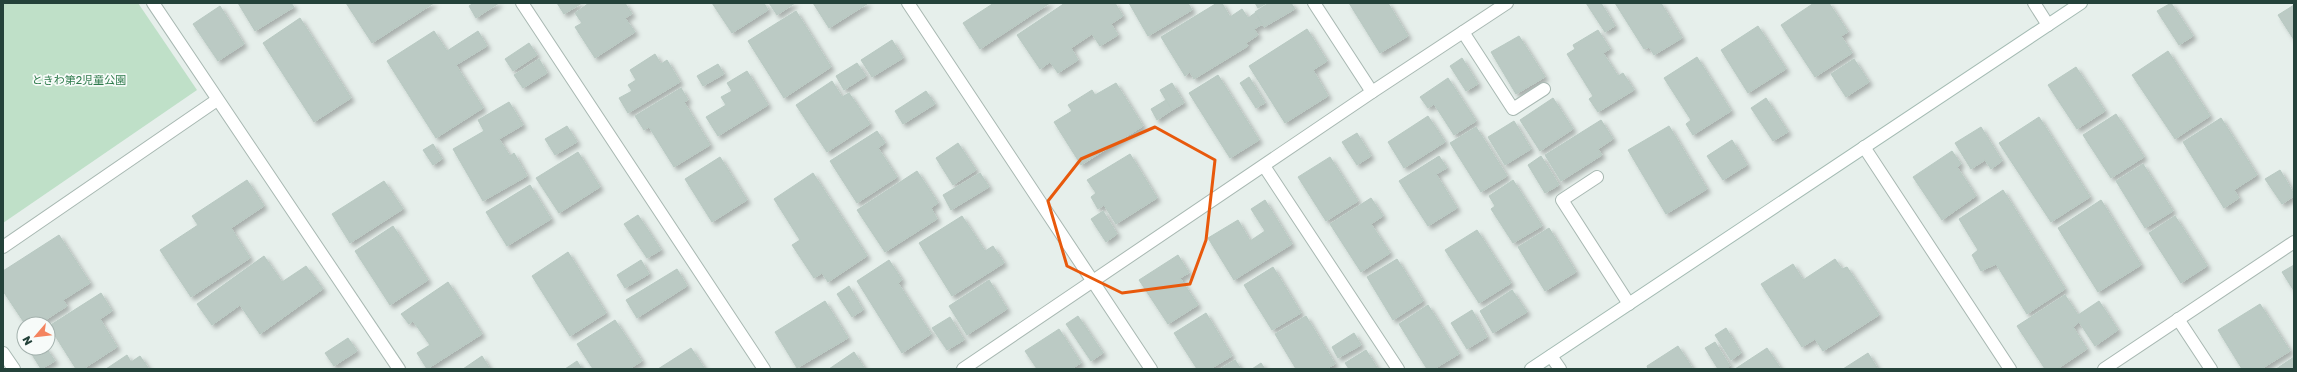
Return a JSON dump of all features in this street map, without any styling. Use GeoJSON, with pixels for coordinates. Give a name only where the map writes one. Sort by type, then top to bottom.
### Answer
{"type":"FeatureCollection","features":[{"type":"Feature","properties":{"kind":"street"},"geometry":{"type":"LineString","coordinates":[[153,3],[399,369]]}},
{"type":"Feature","properties":{"kind":"street"},"geometry":{"type":"LineString","coordinates":[[522,3],[764,369]]}},
{"type":"Feature","properties":{"kind":"street"},"geometry":{"type":"LineString","coordinates":[[908,3],[1151,369]]}},
{"type":"Feature","properties":{"kind":"street"},"geometry":{"type":"LineString","coordinates":[[1314,3],[1372,92]]}},
{"type":"Feature","properties":{"kind":"street"},"geometry":{"type":"LineString","coordinates":[[963,369],[1372,92],[1507,3]]}},
{"type":"Feature","properties":{"kind":"street"},"geometry":{"type":"LineString","coordinates":[[2034,3],[2048,25]]}},
{"type":"Feature","properties":{"kind":"street"},"geometry":{"type":"LineString","coordinates":[[1531,369],[2081,3]]}},
{"type":"Feature","properties":{"kind":"street"},"geometry":{"type":"LineString","coordinates":[[1463,32],[1513,109],[1544,89]]}},
{"type":"Feature","properties":{"kind":"street"},"geometry":{"type":"LineString","coordinates":[[3,247],[217,100]]}},
{"type":"Feature","properties":{"kind":"street"},"geometry":{"type":"LineString","coordinates":[[1864,147],[2010,369]]}},
{"type":"Feature","properties":{"kind":"street"},"geometry":{"type":"LineString","coordinates":[[1264,166],[1398,369]]}},
{"type":"Feature","properties":{"kind":"street"},"geometry":{"type":"LineString","coordinates":[[1597,177],[1562,200],[1629,304]]}},
{"type":"Feature","properties":{"kind":"street"},"geometry":{"type":"LineString","coordinates":[[2104,369],[2294,242]]}},
{"type":"Feature","properties":{"kind":"street"},"geometry":{"type":"LineString","coordinates":[[2178,319],[2211,369]]}},
{"type":"Feature","properties":{"kind":"street"},"geometry":{"type":"LineString","coordinates":[[3,352],[14,369]]}},
{"type":"Feature","properties":{"kind":"street"},"geometry":{"type":"LineString","coordinates":[[1551,356],[1560,369]]}},
{"type":"Feature","properties":{"kind":"highlighted area"},"geometry":{"type":"Polygon","coordinates":[[[1155,127],[1215,160],[1206,240],[1190,284],[1122,293],[1067,266],[1048,201],[1081,159],[1155,127]]]}},
{"type":"Feature","properties":{"kind":"green space","name":"ときわ第2児童公園"},"geometry":{"type":"Polygon","coordinates":[[[3,3],[138,3],[197,90],[3,223],[3,3]]]}},
{"type":"Feature","properties":{"kind":"building"},"geometry":{"type":"Polygon","coordinates":[[[238,3],[291,3],[294,7],[255,31],[238,3]]]}},
{"type":"Feature","properties":{"kind":"building"},"geometry":{"type":"Polygon","coordinates":[[[346,3],[434,3],[372,43],[346,3]]]}},
{"type":"Feature","properties":{"kind":"building"},"geometry":{"type":"Polygon","coordinates":[[[474,3],[499,3],[476,18],[469,6],[474,3]]]}},
{"type":"Feature","properties":{"kind":"building"},"geometry":{"type":"Polygon","coordinates":[[[557,3],[582,3],[564,14],[557,3]]]}},
{"type":"Feature","properties":{"kind":"building"},"geometry":{"type":"Polygon","coordinates":[[[589,3],[625,3],[632,14],[625,18],[635,32],[595,58],[575,27],[582,23],[575,13],[589,3]]]}},
{"type":"Feature","properties":{"kind":"building"},"geometry":{"type":"Polygon","coordinates":[[[712,3],[764,3],[768,10],[732,33],[712,3]]]}},
{"type":"Feature","properties":{"kind":"building"},"geometry":{"type":"Polygon","coordinates":[[[769,3],[795,3],[777,15],[769,3]]]}},
{"type":"Feature","properties":{"kind":"building"},"geometry":{"type":"Polygon","coordinates":[[[813,3],[867,3],[867,4],[829,28],[813,3]]]}},
{"type":"Feature","properties":{"kind":"building"},"geometry":{"type":"Polygon","coordinates":[[[994,3],[1050,3],[980,49],[963,23],[994,3]]]}},
{"type":"Feature","properties":{"kind":"building"},"geometry":{"type":"Polygon","coordinates":[[[1065,3],[1115,3],[1123,16],[1111,24],[1118,35],[1100,46],[1092,34],[1071,48],[1078,60],[1058,73],[1050,62],[1040,69],[1017,35],[1065,3]]]}},
{"type":"Feature","properties":{"kind":"building"},"geometry":{"type":"Polygon","coordinates":[[[1129,3],[1188,3],[1192,10],[1148,36],[1129,3]]]}},
{"type":"Feature","properties":{"kind":"building"},"geometry":{"type":"Polygon","coordinates":[[[1217,3],[1222,3],[1230,17],[1242,9],[1248,18],[1255,13],[1263,24],[1254,29],[1258,35],[1246,43],[1248,46],[1194,79],[1190,72],[1185,76],[1161,37],[1217,3]]]}},
{"type":"Feature","properties":{"kind":"building"},"geometry":{"type":"Polygon","coordinates":[[[1255,3],[1267,3],[1258,8],[1255,3]]]}},
{"type":"Feature","properties":{"kind":"building"},"geometry":{"type":"Polygon","coordinates":[[[1269,3],[1291,3],[1295,9],[1264,27],[1255,12],[1269,3]]]}},
{"type":"Feature","properties":{"kind":"building"},"geometry":{"type":"Polygon","coordinates":[[[1349,3],[1388,3],[1408,36],[1380,53],[1349,3]]]}},
{"type":"Feature","properties":{"kind":"building"},"geometry":{"type":"Polygon","coordinates":[[[1586,3],[1601,3],[1615,26],[1605,32],[1586,3]]]}},
{"type":"Feature","properties":{"kind":"building"},"geometry":{"type":"Polygon","coordinates":[[[1615,3],[1661,3],[1682,38],[1654,55],[1649,47],[1644,49],[1615,3]]]}},
{"type":"Feature","properties":{"kind":"building"},"geometry":{"type":"Polygon","coordinates":[[[1814,3],[1829,3],[1848,32],[1841,36],[1852,53],[1815,77],[1781,25],[1814,3]]]}},
{"type":"Feature","properties":{"kind":"building"},"geometry":{"type":"Polygon","coordinates":[[[2171,3],[2193,36],[2179,45],[2157,11],[2171,3]]]}},
{"type":"Feature","properties":{"kind":"building"},"geometry":{"type":"Polygon","coordinates":[[[2294,5],[2294,40],[2278,15],[2294,5]]]}},
{"type":"Feature","properties":{"kind":"building"},"geometry":{"type":"Polygon","coordinates":[[[220,6],[244,44],[218,61],[193,24],[220,6]]]}},
{"type":"Feature","properties":{"kind":"building"},"geometry":{"type":"Polygon","coordinates":[[[796,11],[831,67],[784,98],[748,41],[796,11]]]}},
{"type":"Feature","properties":{"kind":"building"},"geometry":{"type":"Polygon","coordinates":[[[300,18],[351,98],[314,122],[263,43],[300,18]]]}},
{"type":"Feature","properties":{"kind":"building"},"geometry":{"type":"Polygon","coordinates":[[[1758,26],[1786,69],[1748,93],[1721,50],[1758,26]]]}},
{"type":"Feature","properties":{"kind":"building"},"geometry":{"type":"Polygon","coordinates":[[[1307,29],[1327,61],[1313,70],[1328,96],[1285,123],[1249,66],[1307,29]]]}},
{"type":"Feature","properties":{"kind":"building"},"geometry":{"type":"Polygon","coordinates":[[[1598,30],[1610,49],[1603,53],[1618,76],[1623,73],[1634,90],[1598,112],[1589,99],[1593,96],[1567,54],[1575,49],[1573,45],[1598,30]]]}},
{"type":"Feature","properties":{"kind":"building"},"geometry":{"type":"Polygon","coordinates":[[[434,31],[447,51],[478,31],[487,46],[456,65],[483,108],[436,138],[387,61],[434,31]]]}},
{"type":"Feature","properties":{"kind":"building"},"geometry":{"type":"Polygon","coordinates":[[[1519,36],[1545,77],[1516,94],[1491,52],[1519,36]]]}},
{"type":"Feature","properties":{"kind":"building"},"geometry":{"type":"Polygon","coordinates":[[[892,40],[903,58],[872,77],[861,60],[892,40]]]}},
{"type":"Feature","properties":{"kind":"building"},"geometry":{"type":"Polygon","coordinates":[[[529,43],[537,55],[513,71],[505,59],[529,43]]]}},
{"type":"Feature","properties":{"kind":"building"},"geometry":{"type":"Polygon","coordinates":[[[2168,51],[2210,116],[2175,139],[2132,75],[2168,51]]]}},
{"type":"Feature","properties":{"kind":"building"},"geometry":{"type":"Polygon","coordinates":[[[655,54],[661,64],[667,60],[680,82],[628,113],[619,98],[632,91],[628,85],[636,80],[630,70],[655,54]]]}},
{"type":"Feature","properties":{"kind":"building"},"geometry":{"type":"Polygon","coordinates":[[[1697,57],[1731,111],[1693,135],[1686,124],[1691,120],[1664,78],[1697,57]]]}},
{"type":"Feature","properties":{"kind":"building"},"geometry":{"type":"Polygon","coordinates":[[[1462,58],[1478,84],[1466,91],[1450,66],[1462,58]]]}},
{"type":"Feature","properties":{"kind":"building"},"geometry":{"type":"Polygon","coordinates":[[[539,59],[547,73],[523,88],[514,75],[539,59]]]}},
{"type":"Feature","properties":{"kind":"building"},"geometry":{"type":"Polygon","coordinates":[[[1854,59],[1869,82],[1846,97],[1831,74],[1854,59]]]}},
{"type":"Feature","properties":{"kind":"building"},"geometry":{"type":"Polygon","coordinates":[[[857,63],[866,76],[844,90],[836,76],[857,63]]]}},
{"type":"Feature","properties":{"kind":"building"},"geometry":{"type":"Polygon","coordinates":[[[718,64],[724,74],[703,86],[697,76],[718,64]]]}},
{"type":"Feature","properties":{"kind":"building"},"geometry":{"type":"Polygon","coordinates":[[[2076,67],[2105,111],[2077,129],[2048,85],[2076,67]]]}},
{"type":"Feature","properties":{"kind":"building"},"geometry":{"type":"Polygon","coordinates":[[[747,71],[768,105],[718,136],[706,117],[726,105],[721,97],[732,91],[727,83],[747,71]]]}},
{"type":"Feature","properties":{"kind":"building"},"geometry":{"type":"Polygon","coordinates":[[[1218,75],[1259,140],[1230,158],[1189,93],[1218,75]]]}},
{"type":"Feature","properties":{"kind":"building"},"geometry":{"type":"Polygon","coordinates":[[[1249,77],[1265,103],[1256,108],[1240,83],[1249,77]]]}},
{"type":"Feature","properties":{"kind":"building"},"geometry":{"type":"Polygon","coordinates":[[[1448,78],[1476,121],[1454,135],[1434,104],[1428,108],[1420,97],[1448,78]]]}},
{"type":"Feature","properties":{"kind":"building"},"geometry":{"type":"Polygon","coordinates":[[[832,81],[842,97],[849,93],[870,124],[827,152],[796,105],[832,81]]]}},
{"type":"Feature","properties":{"kind":"building"},"geometry":{"type":"Polygon","coordinates":[[[1116,83],[1143,126],[1081,165],[1054,122],[1072,111],[1068,105],[1092,90],[1095,95],[1116,83]]]}},
{"type":"Feature","properties":{"kind":"building"},"geometry":{"type":"Polygon","coordinates":[[[1172,83],[1184,103],[1172,110],[1160,90],[1172,83]]]}},
{"type":"Feature","properties":{"kind":"building"},"geometry":{"type":"Polygon","coordinates":[[[681,88],[688,100],[684,102],[710,145],[674,167],[649,127],[644,130],[635,116],[681,88]]]}},
{"type":"Feature","properties":{"kind":"building"},"geometry":{"type":"Polygon","coordinates":[[[926,91],[935,104],[903,124],[895,111],[926,91]]]}},
{"type":"Feature","properties":{"kind":"building"},"geometry":{"type":"Polygon","coordinates":[[[1553,98],[1573,129],[1540,151],[1520,120],[1553,98]]]}},
{"type":"Feature","properties":{"kind":"building"},"geometry":{"type":"Polygon","coordinates":[[[1766,98],[1788,132],[1773,141],[1751,108],[1766,98]]]}},
{"type":"Feature","properties":{"kind":"building"},"geometry":{"type":"Polygon","coordinates":[[[1166,100],[1172,110],[1157,120],[1151,109],[1166,100]]]}},
{"type":"Feature","properties":{"kind":"building"},"geometry":{"type":"Polygon","coordinates":[[[509,102],[523,125],[499,139],[510,156],[514,153],[527,176],[483,201],[453,149],[484,131],[478,120],[509,102]]]}},
{"type":"Feature","properties":{"kind":"building"},"geometry":{"type":"Polygon","coordinates":[[[2116,114],[2144,157],[2111,178],[2083,135],[2116,114]]]}},
{"type":"Feature","properties":{"kind":"building"},"geometry":{"type":"Polygon","coordinates":[[[1428,116],[1445,142],[1404,168],[1388,142],[1428,116]]]}},
{"type":"Feature","properties":{"kind":"building"},"geometry":{"type":"Polygon","coordinates":[[[2039,117],[2090,197],[2051,222],[1999,143],[2039,117]]]}},
{"type":"Feature","properties":{"kind":"building"},"geometry":{"type":"Polygon","coordinates":[[[2221,118],[2257,175],[2234,190],[2239,198],[2224,208],[2183,142],[2221,118]]]}},
{"type":"Feature","properties":{"kind":"building"},"geometry":{"type":"Polygon","coordinates":[[[1601,120],[1613,139],[1598,149],[1602,155],[1561,181],[1545,155],[1601,120]]]}},
{"type":"Feature","properties":{"kind":"building"},"geometry":{"type":"Polygon","coordinates":[[[1514,121],[1531,149],[1505,165],[1488,137],[1514,121]]]}},
{"type":"Feature","properties":{"kind":"building"},"geometry":{"type":"Polygon","coordinates":[[[567,126],[577,142],[555,155],[545,139],[567,126]]]}},
{"type":"Feature","properties":{"kind":"building"},"geometry":{"type":"Polygon","coordinates":[[[1669,126],[1707,189],[1666,214],[1628,150],[1669,126]]]}},
{"type":"Feature","properties":{"kind":"building"},"geometry":{"type":"Polygon","coordinates":[[[1476,127],[1507,176],[1481,192],[1450,143],[1476,127]]]}},
{"type":"Feature","properties":{"kind":"building"},"geometry":{"type":"Polygon","coordinates":[[[1981,127],[2002,161],[1991,169],[1985,160],[1971,169],[1955,143],[1981,127]]]}},
{"type":"Feature","properties":{"kind":"building"},"geometry":{"type":"Polygon","coordinates":[[[877,131],[885,143],[878,148],[897,177],[857,203],[830,161],[877,131]]]}},
{"type":"Feature","properties":{"kind":"building"},"geometry":{"type":"Polygon","coordinates":[[[1357,133],[1371,156],[1357,165],[1342,142],[1357,133]]]}},
{"type":"Feature","properties":{"kind":"building"},"geometry":{"type":"Polygon","coordinates":[[[1732,140],[1747,165],[1723,180],[1707,156],[1732,140]]]}},
{"type":"Feature","properties":{"kind":"building"},"geometry":{"type":"Polygon","coordinates":[[[958,143],[976,170],[953,185],[936,158],[958,143]]]}},
{"type":"Feature","properties":{"kind":"building"},"geometry":{"type":"Polygon","coordinates":[[[433,144],[442,159],[433,165],[423,150],[433,144]]]}},
{"type":"Feature","properties":{"kind":"building"},"geometry":{"type":"Polygon","coordinates":[[[1952,151],[1961,164],[1957,167],[1976,196],[1942,220],[1913,177],[1952,151]]]}},
{"type":"Feature","properties":{"kind":"building"},"geometry":{"type":"Polygon","coordinates":[[[578,152],[600,187],[559,213],[536,178],[578,152]]]}},
{"type":"Feature","properties":{"kind":"building"},"geometry":{"type":"Polygon","coordinates":[[[1130,154],[1157,198],[1116,224],[1104,205],[1098,209],[1091,197],[1096,193],[1087,180],[1130,154]]]}},
{"type":"Feature","properties":{"kind":"building"},"geometry":{"type":"Polygon","coordinates":[[[1439,156],[1447,168],[1436,174],[1457,208],[1428,226],[1399,181],[1439,156]]]}},
{"type":"Feature","properties":{"kind":"building"},"geometry":{"type":"Polygon","coordinates":[[[1541,156],[1559,185],[1545,193],[1528,165],[1541,156]]]}},
{"type":"Feature","properties":{"kind":"building"},"geometry":{"type":"Polygon","coordinates":[[[720,157],[747,200],[712,222],[685,179],[720,157]]]}},
{"type":"Feature","properties":{"kind":"building"},"geometry":{"type":"Polygon","coordinates":[[[1330,157],[1358,201],[1326,221],[1298,177],[1330,157]]]}},
{"type":"Feature","properties":{"kind":"building"},"geometry":{"type":"Polygon","coordinates":[[[2143,164],[2173,211],[2145,228],[2116,181],[2143,164]]]}},
{"type":"Feature","properties":{"kind":"building"},"geometry":{"type":"Polygon","coordinates":[[[2280,170],[2294,194],[2294,196],[2282,204],[2265,179],[2280,170]]]}},
{"type":"Feature","properties":{"kind":"building"},"geometry":{"type":"Polygon","coordinates":[[[917,171],[938,203],[931,208],[937,219],[885,252],[857,210],[917,171]]]}},
{"type":"Feature","properties":{"kind":"building"},"geometry":{"type":"Polygon","coordinates":[[[813,173],[867,256],[828,282],[822,273],[814,278],[792,245],[800,240],[774,199],[813,173]]]}},
{"type":"Feature","properties":{"kind":"building"},"geometry":{"type":"Polygon","coordinates":[[[980,173],[989,187],[951,210],[943,195],[980,173]]]}},
{"type":"Feature","properties":{"kind":"building"},"geometry":{"type":"Polygon","coordinates":[[[247,180],[264,206],[231,228],[250,258],[191,297],[160,250],[198,225],[192,216],[247,180]]]}},
{"type":"Feature","properties":{"kind":"building"},"geometry":{"type":"Polygon","coordinates":[[[1513,180],[1542,226],[1513,243],[1491,209],[1495,206],[1489,196],[1513,180]]]}},
{"type":"Feature","properties":{"kind":"building"},"geometry":{"type":"Polygon","coordinates":[[[384,181],[403,209],[350,243],[332,214],[384,181]]]}},
{"type":"Feature","properties":{"kind":"building"},"geometry":{"type":"Polygon","coordinates":[[[530,185],[551,219],[507,246],[486,212],[530,185]]]}},
{"type":"Feature","properties":{"kind":"building"},"geometry":{"type":"Polygon","coordinates":[[[2003,190],[2065,289],[2027,314],[1996,264],[1981,271],[1972,255],[1978,250],[1959,219],[2003,190]]]}},
{"type":"Feature","properties":{"kind":"building"},"geometry":{"type":"Polygon","coordinates":[[[1371,198],[1383,216],[1371,224],[1390,253],[1361,272],[1330,224],[1371,198]]]}},
{"type":"Feature","properties":{"kind":"building"},"geometry":{"type":"Polygon","coordinates":[[[1265,200],[1292,244],[1234,280],[1208,238],[1238,220],[1250,241],[1265,231],[1251,209],[1265,200]]]}},
{"type":"Feature","properties":{"kind":"building"},"geometry":{"type":"Polygon","coordinates":[[[2101,200],[2141,265],[2098,292],[2058,228],[2101,200]]]}},
{"type":"Feature","properties":{"kind":"building"},"geometry":{"type":"Polygon","coordinates":[[[1103,211],[1117,234],[1106,242],[1091,219],[1103,211]]]}},
{"type":"Feature","properties":{"kind":"building"},"geometry":{"type":"Polygon","coordinates":[[[638,215],[661,250],[647,258],[624,224],[638,215]]]}},
{"type":"Feature","properties":{"kind":"building"},"geometry":{"type":"Polygon","coordinates":[[[962,216],[985,251],[993,246],[1004,263],[952,296],[919,243],[962,216]]]}},
{"type":"Feature","properties":{"kind":"building"},"geometry":{"type":"Polygon","coordinates":[[[2175,216],[2207,266],[2181,283],[2149,233],[2175,216]]]}},
{"type":"Feature","properties":{"kind":"building"},"geometry":{"type":"Polygon","coordinates":[[[393,226],[428,280],[390,305],[355,251],[393,226]]]}},
{"type":"Feature","properties":{"kind":"building"},"geometry":{"type":"Polygon","coordinates":[[[1549,228],[1576,272],[1545,291],[1518,247],[1549,228]]]}},
{"type":"Feature","properties":{"kind":"building"},"geometry":{"type":"Polygon","coordinates":[[[1477,230],[1511,283],[1479,303],[1445,250],[1477,230]]]}},
{"type":"Feature","properties":{"kind":"building"},"geometry":{"type":"Polygon","coordinates":[[[59,235],[90,283],[63,300],[67,306],[51,316],[20,316],[3,291],[3,271],[59,235]]]}},
{"type":"Feature","properties":{"kind":"building"},"geometry":{"type":"Polygon","coordinates":[[[568,252],[606,313],[570,336],[532,276],[568,252]]]}},
{"type":"Feature","properties":{"kind":"building"},"geometry":{"type":"Polygon","coordinates":[[[1178,255],[1189,273],[1180,278],[1198,305],[1168,324],[1139,280],[1178,255]]]}},
{"type":"Feature","properties":{"kind":"building"},"geometry":{"type":"Polygon","coordinates":[[[264,256],[282,282],[306,266],[323,289],[260,334],[240,305],[212,325],[197,304],[264,256]]]}},
{"type":"Feature","properties":{"kind":"building"},"geometry":{"type":"Polygon","coordinates":[[[1397,259],[1423,301],[1393,320],[1367,277],[1397,259]]]}},
{"type":"Feature","properties":{"kind":"building"},"geometry":{"type":"Polygon","coordinates":[[[1835,259],[1842,269],[1847,267],[1879,315],[1823,351],[1815,339],[1802,347],[1761,284],[1793,264],[1803,280],[1835,259]]]}},
{"type":"Feature","properties":{"kind":"building"},"geometry":{"type":"Polygon","coordinates":[[[641,260],[649,274],[625,288],[617,275],[641,260]]]}},
{"type":"Feature","properties":{"kind":"building"},"geometry":{"type":"Polygon","coordinates":[[[889,260],[902,280],[898,283],[931,334],[902,353],[857,281],[889,260]]]}},
{"type":"Feature","properties":{"kind":"building"},"geometry":{"type":"Polygon","coordinates":[[[2294,265],[2294,291],[2282,272],[2294,265]]]}},
{"type":"Feature","properties":{"kind":"building"},"geometry":{"type":"Polygon","coordinates":[[[1273,267],[1301,313],[1272,330],[1244,285],[1273,267]]]}},
{"type":"Feature","properties":{"kind":"building"},"geometry":{"type":"Polygon","coordinates":[[[677,269],[687,286],[637,318],[626,300],[677,269]]]}},
{"type":"Feature","properties":{"kind":"building"},"geometry":{"type":"Polygon","coordinates":[[[989,280],[1007,309],[967,335],[949,306],[989,280]]]}},
{"type":"Feature","properties":{"kind":"building"},"geometry":{"type":"Polygon","coordinates":[[[448,282],[482,334],[427,369],[417,353],[430,345],[413,321],[409,324],[401,314],[448,282]]]}},
{"type":"Feature","properties":{"kind":"building"},"geometry":{"type":"Polygon","coordinates":[[[849,286],[863,310],[852,317],[837,294],[849,286]]]}},
{"type":"Feature","properties":{"kind":"building"},"geometry":{"type":"Polygon","coordinates":[[[1512,290],[1527,312],[1493,333],[1480,311],[1512,290]]]}},
{"type":"Feature","properties":{"kind":"building"},"geometry":{"type":"Polygon","coordinates":[[[101,293],[112,311],[100,319],[117,347],[83,369],[76,369],[56,337],[56,322],[101,293]]]}},
{"type":"Feature","properties":{"kind":"building"},"geometry":{"type":"Polygon","coordinates":[[[2065,295],[2078,315],[2099,301],[2118,330],[2095,346],[2079,322],[2073,327],[2087,349],[2057,369],[2045,369],[2017,326],[2065,295]]]}},
{"type":"Feature","properties":{"kind":"building"},"geometry":{"type":"Polygon","coordinates":[[[825,301],[848,338],[797,368],[775,332],[825,301]]]}},
{"type":"Feature","properties":{"kind":"building"},"geometry":{"type":"Polygon","coordinates":[[[2260,304],[2290,351],[2261,369],[2242,369],[2218,330],[2260,304]]]}},
{"type":"Feature","properties":{"kind":"building"},"geometry":{"type":"Polygon","coordinates":[[[1428,305],[1459,354],[1434,369],[1427,369],[1399,324],[1428,305]]]}},
{"type":"Feature","properties":{"kind":"building"},"geometry":{"type":"Polygon","coordinates":[[[1472,310],[1487,337],[1467,349],[1451,323],[1472,310]]]}},
{"type":"Feature","properties":{"kind":"building"},"geometry":{"type":"Polygon","coordinates":[[[1206,313],[1232,356],[1210,369],[1197,369],[1174,333],[1206,313]]]}},
{"type":"Feature","properties":{"kind":"building"},"geometry":{"type":"Polygon","coordinates":[[[1078,316],[1103,353],[1091,361],[1066,324],[1078,316]]]}},
{"type":"Feature","properties":{"kind":"building"},"geometry":{"type":"Polygon","coordinates":[[[1306,316],[1335,364],[1326,369],[1296,369],[1275,334],[1306,316]]]}},
{"type":"Feature","properties":{"kind":"building"},"geometry":{"type":"Polygon","coordinates":[[[950,317],[964,340],[947,350],[932,328],[950,317]]]}},
{"type":"Feature","properties":{"kind":"building"},"geometry":{"type":"Polygon","coordinates":[[[615,320],[642,361],[629,369],[593,369],[577,344],[615,320]]]}},
{"type":"Feature","properties":{"kind":"building"},"geometry":{"type":"Polygon","coordinates":[[[1726,328],[1741,353],[1731,360],[1715,335],[1726,328]]]}},
{"type":"Feature","properties":{"kind":"building"},"geometry":{"type":"Polygon","coordinates":[[[1059,329],[1081,363],[1071,369],[1037,369],[1025,351],[1059,329]]]}},
{"type":"Feature","properties":{"kind":"building"},"geometry":{"type":"Polygon","coordinates":[[[1354,333],[1361,345],[1338,358],[1332,347],[1354,333]]]}},
{"type":"Feature","properties":{"kind":"building"},"geometry":{"type":"Polygon","coordinates":[[[348,338],[357,351],[334,366],[325,353],[348,338]]]}},
{"type":"Feature","properties":{"kind":"building"},"geometry":{"type":"Polygon","coordinates":[[[1715,342],[1730,366],[1726,369],[1718,369],[1705,348],[1715,342]]]}},
{"type":"Feature","properties":{"kind":"building"},"geometry":{"type":"Polygon","coordinates":[[[1678,346],[1693,369],[1648,369],[1647,366],[1678,346]]]}},
{"type":"Feature","properties":{"kind":"building"},"geometry":{"type":"Polygon","coordinates":[[[691,348],[705,369],[658,369],[691,348]]]}},
{"type":"Feature","properties":{"kind":"building"},"geometry":{"type":"Polygon","coordinates":[[[1767,348],[1781,369],[1735,369],[1767,348]]]}},
{"type":"Feature","properties":{"kind":"building"},"geometry":{"type":"Polygon","coordinates":[[[1366,350],[1378,369],[1349,369],[1345,363],[1366,350]]]}},
{"type":"Feature","properties":{"kind":"building"},"geometry":{"type":"Polygon","coordinates":[[[854,352],[865,369],[829,369],[854,352]]]}},
{"type":"Feature","properties":{"kind":"building"},"geometry":{"type":"Polygon","coordinates":[[[1868,353],[1878,369],[1843,369],[1868,353]]]}},
{"type":"Feature","properties":{"kind":"building"},"geometry":{"type":"Polygon","coordinates":[[[127,355],[131,362],[140,356],[149,369],[106,369],[127,355]]]}},
{"type":"Feature","properties":{"kind":"building"},"geometry":{"type":"Polygon","coordinates":[[[33,356],[52,356],[55,361],[41,369],[33,356]]]}},
{"type":"Feature","properties":{"kind":"building"},"geometry":{"type":"Polygon","coordinates":[[[482,356],[490,369],[463,369],[482,356]]]}},
{"type":"Feature","properties":{"kind":"building"},"geometry":{"type":"Polygon","coordinates":[[[2294,357],[2294,369],[2276,369],[2294,357]]]}},
{"type":"Feature","properties":{"kind":"building"},"geometry":{"type":"Polygon","coordinates":[[[1235,360],[1241,369],[1220,369],[1235,360]]]}},
{"type":"Feature","properties":{"kind":"building"},"geometry":{"type":"Polygon","coordinates":[[[577,361],[582,369],[565,369],[577,361]]]}},
{"type":"Feature","properties":{"kind":"building"},"geometry":{"type":"Polygon","coordinates":[[[1261,363],[1265,369],[1252,369],[1261,363]]]}}]}
